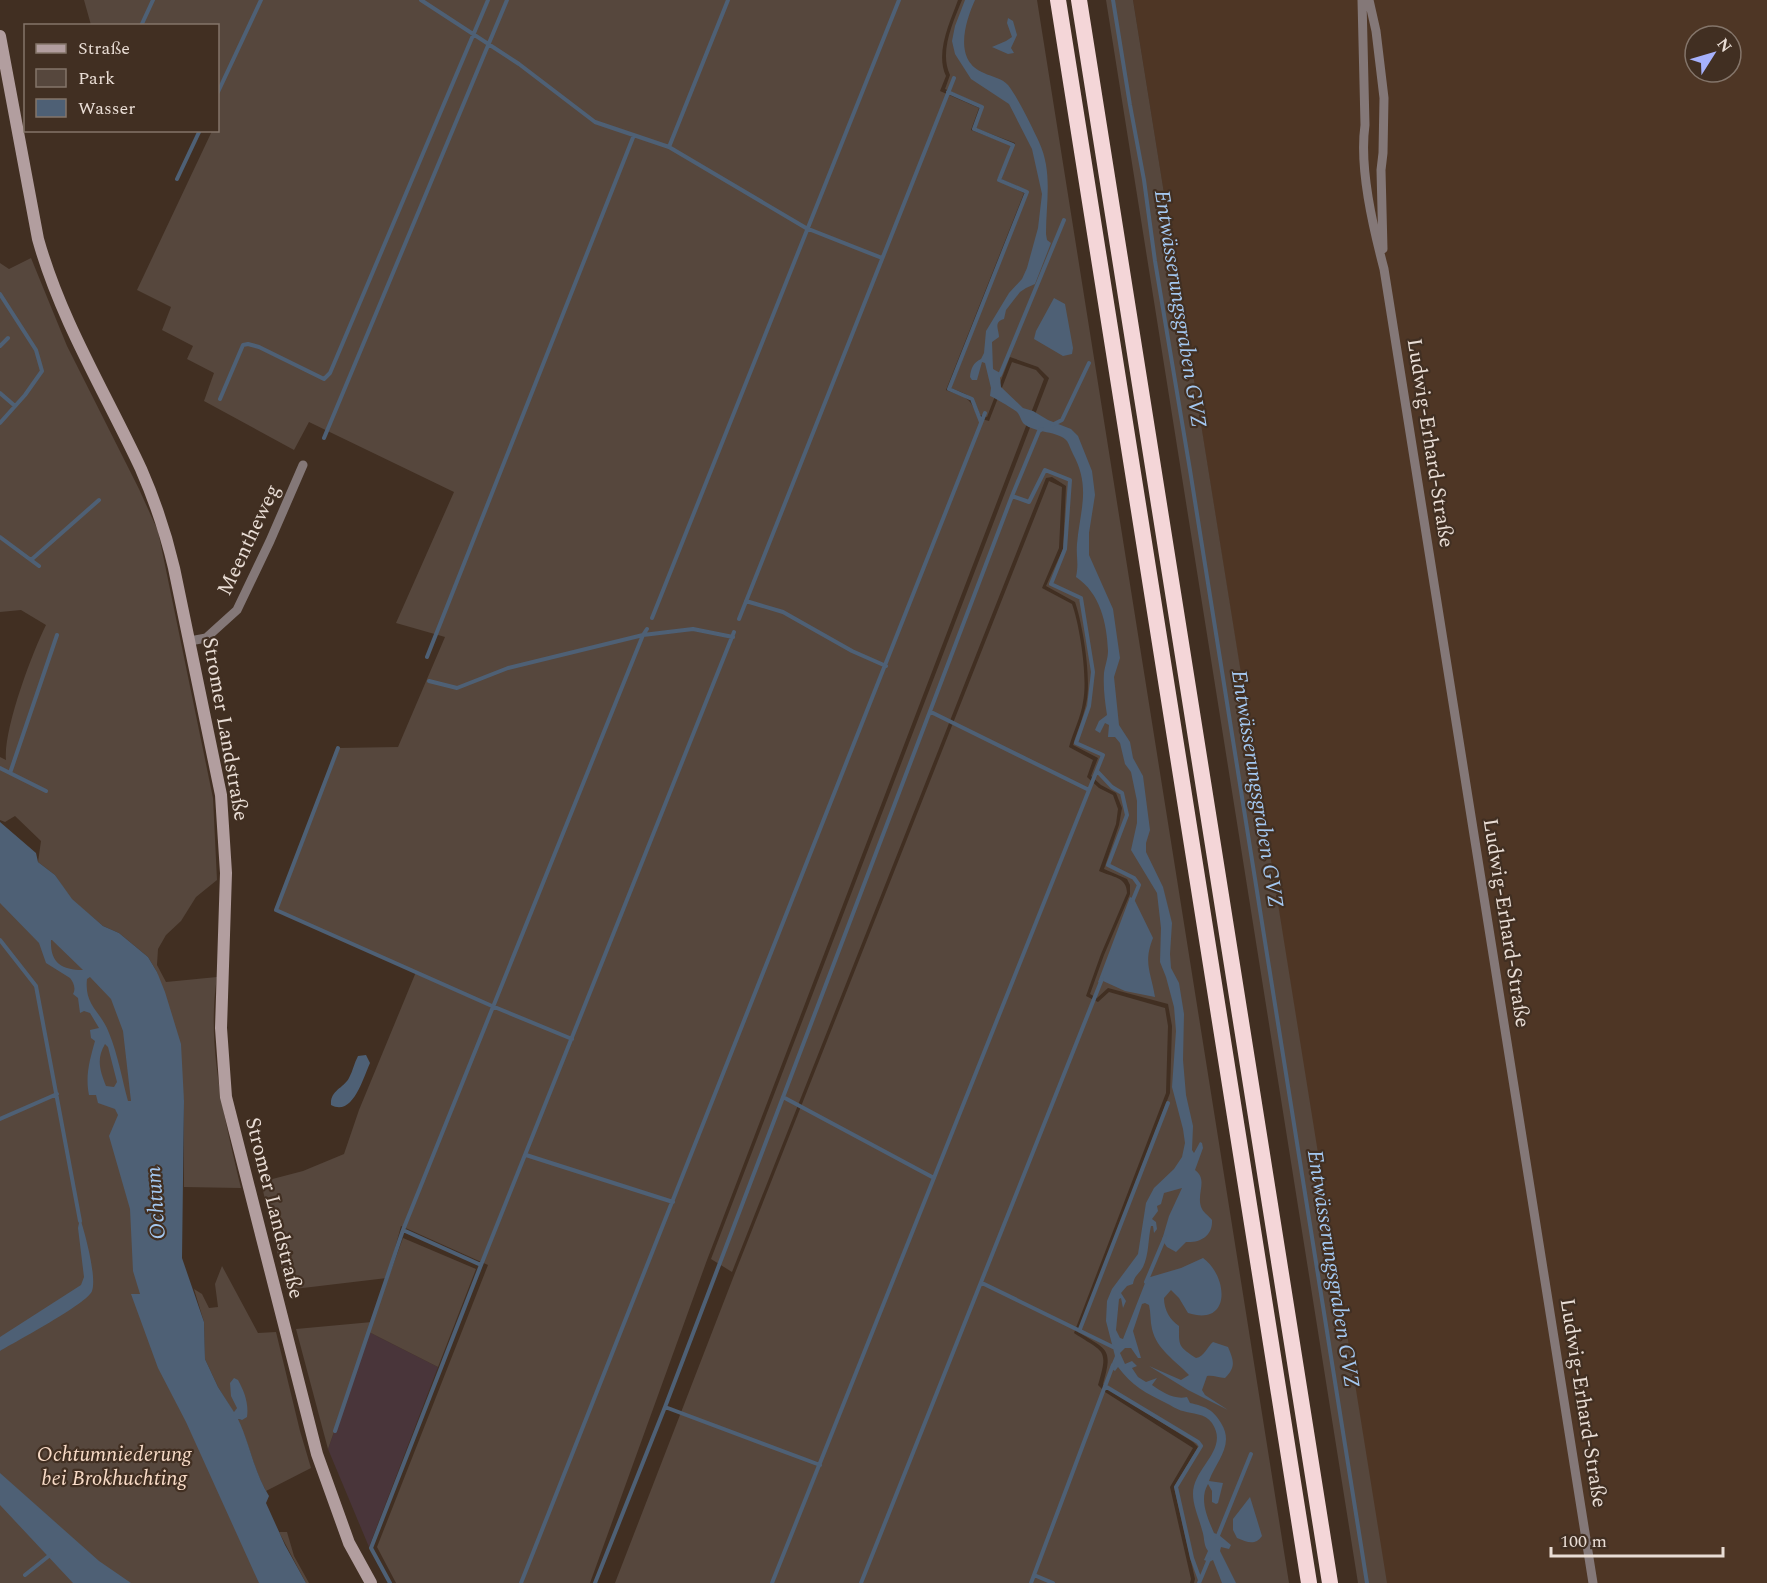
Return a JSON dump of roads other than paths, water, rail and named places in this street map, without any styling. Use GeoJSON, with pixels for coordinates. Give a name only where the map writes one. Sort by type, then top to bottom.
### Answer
{"type":"FeatureCollection","features":[{"type":"Feature","properties":{"kind":"highway"},"geometry":{"type":"LineString","coordinates":[[1058,0],[1309,1583]]}},
{"type":"Feature","properties":{"kind":"highway"},"geometry":{"type":"LineString","coordinates":[[1079,0],[1330,1583]]}},
{"type":"Feature","properties":{"kind":"main road","name":"Stromer Landstraße"},"geometry":{"type":"LineString","coordinates":[[0,36],[38,239],[45,263],[74,336],[141,470],[166,535],[221,795],[226,873],[221,1028],[226,1097],[317,1454],[349,1543],[371,1583]]}},
{"type":"Feature","properties":{"kind":"street","name":"Ludwig-Erhard-Straße"},"geometry":{"type":"LineString","coordinates":[[1362,0],[1364,158],[1376,238],[1384,269],[1593,1583]]}},
{"type":"Feature","properties":{"kind":"street","name":"Ludwig-Erhard-Straße"},"geometry":{"type":"LineString","coordinates":[[1369,0],[1376,31],[1384,98],[1381,170],[1384,269]]}},
{"type":"Feature","properties":{"kind":"street","name":"Meentheweg"},"geometry":{"type":"LineString","coordinates":[[190,641],[206,638],[237,610],[270,542],[303,465]]}},
{"type":"Feature","properties":{"kind":"water"},"geometry":{"type":"Polygon","coordinates":[[[965,0],[975,0],[965,30],[965,50],[968,60],[974,67],[1008,85],[1036,136],[1046,165],[1048,187],[1046,234],[1047,240],[1051,243],[1035,284],[1020,292],[1006,310],[1004,319],[997,326],[999,337],[992,342],[993,369],[1002,374],[1001,387],[1023,408],[1071,429],[1078,436],[1092,471],[1095,495],[1089,533],[1089,555],[1113,609],[1120,658],[1114,677],[1119,725],[1130,742],[1133,758],[1143,776],[1150,830],[1146,852],[1163,887],[1172,923],[1171,968],[1179,983],[1184,1014],[1183,1060],[1186,1095],[1193,1126],[1192,1150],[1194,1153],[1200,1142],[1202,1143],[1203,1148],[1195,1170],[1202,1183],[1200,1204],[1212,1220],[1208,1234],[1201,1240],[1186,1242],[1176,1252],[1167,1247],[1162,1240],[1169,1216],[1182,1188],[1164,1193],[1161,1204],[1157,1206],[1158,1211],[1152,1219],[1156,1222],[1157,1229],[1154,1233],[1153,1226],[1151,1226],[1143,1267],[1133,1284],[1127,1286],[1121,1293],[1126,1301],[1123,1308],[1121,1298],[1119,1299],[1116,1330],[1123,1339],[1147,1278],[1181,1268],[1203,1258],[1211,1266],[1221,1287],[1219,1306],[1212,1313],[1202,1315],[1188,1313],[1171,1290],[1164,1298],[1164,1302],[1168,1314],[1179,1326],[1181,1345],[1190,1354],[1196,1358],[1199,1357],[1213,1342],[1228,1347],[1233,1360],[1231,1370],[1225,1378],[1207,1376],[1202,1390],[1205,1395],[1228,1410],[1188,1390],[1149,1366],[1181,1380],[1189,1375],[1167,1354],[1154,1336],[1149,1305],[1142,1304],[1133,1331],[1141,1358],[1138,1358],[1131,1348],[1125,1348],[1120,1353],[1125,1364],[1132,1361],[1137,1366],[1132,1368],[1138,1377],[1146,1382],[1157,1378],[1152,1385],[1164,1393],[1182,1398],[1187,1397],[1190,1403],[1211,1411],[1221,1423],[1225,1431],[1225,1446],[1209,1481],[1223,1483],[1218,1503],[1212,1502],[1212,1491],[1208,1484],[1204,1502],[1214,1533],[1231,1545],[1229,1549],[1221,1547],[1220,1551],[1236,1583],[1222,1583],[1213,1560],[1209,1562],[1204,1560],[1208,1551],[1193,1498],[1198,1475],[1217,1442],[1212,1423],[1202,1416],[1179,1410],[1146,1392],[1128,1379],[1118,1367],[1115,1371],[1110,1368],[1115,1356],[1106,1321],[1107,1301],[1112,1289],[1138,1254],[1146,1203],[1154,1188],[1174,1169],[1182,1157],[1185,1143],[1172,1087],[1176,1031],[1174,1007],[1160,962],[1161,928],[1157,893],[1131,850],[1137,823],[1137,801],[1131,772],[1125,764],[1120,743],[1115,737],[1108,737],[1109,725],[1105,723],[1100,733],[1095,730],[1099,721],[1107,715],[1104,673],[1108,651],[1101,610],[1091,591],[1076,577],[1077,544],[1083,499],[1082,477],[1068,442],[1053,434],[1029,427],[1023,423],[1017,412],[990,396],[991,388],[985,363],[982,362],[977,380],[972,380],[970,377],[973,366],[984,353],[986,331],[1009,293],[1022,279],[1027,268],[1038,228],[1042,194],[1032,149],[1009,104],[971,79],[955,54],[952,41],[965,0]]]}},
{"type":"Feature","properties":{"kind":"water"},"geometry":{"type":"Polygon","coordinates":[[[1008,18],[1013,21],[1017,35],[1011,48],[1014,53],[1008,54],[992,47],[1012,37],[1007,23],[1008,18]]]}},
{"type":"Feature","properties":{"kind":"water"},"geometry":{"type":"Polygon","coordinates":[[[1054,298],[1065,304],[1073,348],[1072,354],[1063,356],[1034,339],[1054,298]]]}},
{"type":"Feature","properties":{"kind":"water","name":"Ochtum"},"geometry":{"type":"Polygon","coordinates":[[[0,822],[36,853],[38,862],[55,875],[72,899],[103,926],[119,933],[148,957],[157,972],[181,1044],[184,1101],[182,1258],[204,1322],[205,1359],[218,1387],[234,1412],[237,1408],[231,1396],[230,1383],[234,1378],[238,1380],[242,1388],[247,1402],[247,1417],[242,1420],[238,1419],[269,1496],[266,1503],[306,1583],[259,1583],[186,1422],[158,1368],[131,1294],[140,1294],[133,1271],[130,1209],[109,1136],[118,1115],[115,1109],[98,1103],[96,1095],[89,1095],[88,1074],[95,1041],[91,1038],[90,1030],[99,1028],[90,1013],[84,1011],[80,1013],[78,998],[73,994],[74,986],[70,978],[46,963],[39,943],[0,903],[0,822]],[[52,940],[52,954],[58,963],[75,970],[83,970],[52,940]],[[90,977],[87,979],[88,996],[106,1025],[128,1101],[131,1101],[123,1031],[111,999],[90,977]],[[105,1044],[100,1065],[102,1075],[106,1086],[114,1087],[117,1082],[108,1047],[105,1044]]]}},
{"type":"Feature","properties":{"kind":"water"},"geometry":{"type":"Polygon","coordinates":[[[1130,897],[1134,899],[1153,938],[1148,961],[1155,997],[1125,991],[1103,981],[1101,984],[1098,982],[1130,897]]]}},
{"type":"Feature","properties":{"kind":"water"},"geometry":{"type":"Polygon","coordinates":[[[366,1055],[370,1063],[356,1094],[345,1106],[331,1105],[335,1093],[349,1078],[358,1056],[366,1055]]]}},
{"type":"Feature","properties":{"kind":"water"},"geometry":{"type":"Polygon","coordinates":[[[80,1218],[92,1266],[92,1291],[88,1297],[65,1313],[0,1351],[0,1337],[81,1285],[84,1277],[78,1228],[80,1218]]]}},
{"type":"Feature","properties":{"kind":"water"},"geometry":{"type":"Polygon","coordinates":[[[0,1473],[99,1561],[131,1583],[73,1583],[0,1505],[0,1473]]]}},
{"type":"Feature","properties":{"kind":"water"},"geometry":{"type":"Polygon","coordinates":[[[1250,1497],[1262,1536],[1257,1541],[1251,1542],[1237,1538],[1233,1530],[1233,1519],[1250,1497]]]}},
{"type":"Feature","properties":{"kind":"waterway"},"geometry":{"type":"LineString","coordinates":[[142,24],[153,0]]}},
{"type":"Feature","properties":{"kind":"waterway"},"geometry":{"type":"LineString","coordinates":[[219,90],[261,0]]}},
{"type":"Feature","properties":{"kind":"waterway"},"geometry":{"type":"LineString","coordinates":[[421,0],[519,64],[595,122],[669,147],[806,228],[882,258]]}},
{"type":"Feature","properties":{"kind":"waterway"},"geometry":{"type":"LineString","coordinates":[[220,399],[243,345],[259,347],[324,379],[330,373],[488,0]]}},
{"type":"Feature","properties":{"kind":"waterway"},"geometry":{"type":"LineString","coordinates":[[324,438],[507,0]]}},
{"type":"Feature","properties":{"kind":"waterway"},"geometry":{"type":"LineString","coordinates":[[669,147],[728,0]]}},
{"type":"Feature","properties":{"kind":"waterway"},"geometry":{"type":"LineString","coordinates":[[652,618],[899,0]]}},
{"type":"Feature","properties":{"kind":"waterway","name":"Entwässerungsgraben GVZ"},"geometry":{"type":"LineString","coordinates":[[1113,0],[1144,180],[1155,261],[1367,1583]]}},
{"type":"Feature","properties":{"kind":"waterway"},"geometry":{"type":"LineString","coordinates":[[739,619],[954,78]]}},
{"type":"Feature","properties":{"kind":"waterway"},"geometry":{"type":"LineString","coordinates":[[948,92],[982,107],[974,129],[1013,145],[999,180],[1027,192],[949,389],[972,399],[981,422]]}},
{"type":"Feature","properties":{"kind":"waterway"},"geometry":{"type":"LineString","coordinates":[[177,179],[199,132]]}},
{"type":"Feature","properties":{"kind":"waterway"},"geometry":{"type":"LineString","coordinates":[[427,657],[634,135]]}},
{"type":"Feature","properties":{"kind":"waterway"},"geometry":{"type":"LineString","coordinates":[[1000,375],[1064,220]]}},
{"type":"Feature","properties":{"kind":"waterway"},"geometry":{"type":"LineString","coordinates":[[0,294],[36,350],[42,371],[25,395],[0,423]]}},
{"type":"Feature","properties":{"kind":"waterway"},"geometry":{"type":"LineString","coordinates":[[0,346],[8,338]]}},
{"type":"Feature","properties":{"kind":"waterway"},"geometry":{"type":"LineString","coordinates":[[1052,425],[1062,420],[1089,363]]}},
{"type":"Feature","properties":{"kind":"waterway"},"geometry":{"type":"LineString","coordinates":[[0,393],[15,406]]}},
{"type":"Feature","properties":{"kind":"waterway"},"geometry":{"type":"LineString","coordinates":[[521,1583],[985,413]]}},
{"type":"Feature","properties":{"kind":"waterway"},"geometry":{"type":"LineString","coordinates":[[595,1583],[665,1407],[1012,496],[1039,431],[1042,429]]}},
{"type":"Feature","properties":{"kind":"waterway"},"geometry":{"type":"LineString","coordinates":[[772,1583],[1103,755],[1076,743],[1089,706],[1093,672],[1081,598],[1051,584],[1065,549],[1070,480],[1045,470],[1029,502],[1012,496]]}},
{"type":"Feature","properties":{"kind":"waterway"},"geometry":{"type":"LineString","coordinates":[[31,560],[99,500]]}},
{"type":"Feature","properties":{"kind":"waterway"},"geometry":{"type":"LineString","coordinates":[[0,537],[39,566]]}},
{"type":"Feature","properties":{"kind":"waterway"},"geometry":{"type":"LineString","coordinates":[[746,601],[783,612],[852,651],[886,666]]}},
{"type":"Feature","properties":{"kind":"waterway"},"geometry":{"type":"LineString","coordinates":[[335,1431],[403,1230],[647,629]]}},
{"type":"Feature","properties":{"kind":"waterway"},"geometry":{"type":"LineString","coordinates":[[429,681],[457,688],[508,668],[643,635],[693,629],[733,637]]}},
{"type":"Feature","properties":{"kind":"waterway"},"geometry":{"type":"LineString","coordinates":[[390,1583],[371,1548],[481,1265],[734,632]]}},
{"type":"Feature","properties":{"kind":"waterway"},"geometry":{"type":"LineString","coordinates":[[10,773],[57,635]]}},
{"type":"Feature","properties":{"kind":"waterway"},"geometry":{"type":"LineString","coordinates":[[931,712],[1089,790]]}},
{"type":"Feature","properties":{"kind":"waterway"},"geometry":{"type":"LineString","coordinates":[[338,748],[276,910],[572,1039]]}},
{"type":"Feature","properties":{"kind":"waterway"},"geometry":{"type":"LineString","coordinates":[[0,768],[46,791]]}},
{"type":"Feature","properties":{"kind":"waterway"},"geometry":{"type":"LineString","coordinates":[[1097,771],[1112,787],[1122,793],[1127,815],[1108,865],[1134,878],[1139,885],[1132,902]]}},
{"type":"Feature","properties":{"kind":"waterway"},"geometry":{"type":"LineString","coordinates":[[0,940],[36,986],[80,1221]]}},
{"type":"Feature","properties":{"kind":"waterway"},"geometry":{"type":"LineString","coordinates":[[861,1583],[1102,979]]}},
{"type":"Feature","properties":{"kind":"waterway"},"geometry":{"type":"LineString","coordinates":[[0,1119],[57,1094]]}},
{"type":"Feature","properties":{"kind":"waterway"},"geometry":{"type":"LineString","coordinates":[[783,1097],[934,1178]]}},
{"type":"Feature","properties":{"kind":"waterway"},"geometry":{"type":"LineString","coordinates":[[1080,1329],[1168,1103]]}},
{"type":"Feature","properties":{"kind":"waterway"},"geometry":{"type":"LineString","coordinates":[[526,1155],[673,1202]]}},
{"type":"Feature","properties":{"kind":"waterway"},"geometry":{"type":"LineString","coordinates":[[403,1230],[481,1265]]}},
{"type":"Feature","properties":{"kind":"waterway"},"geometry":{"type":"LineString","coordinates":[[1146,1282],[1165,1237]]}},
{"type":"Feature","properties":{"kind":"waterway"},"geometry":{"type":"LineString","coordinates":[[982,1283],[1113,1347]]}},
{"type":"Feature","properties":{"kind":"waterway"},"geometry":{"type":"LineString","coordinates":[[1031,1583],[1113,1365]]}},
{"type":"Feature","properties":{"kind":"waterway"},"geometry":{"type":"LineString","coordinates":[[1105,1386],[1198,1442],[1201,1446],[1176,1487],[1192,1558],[1200,1580]]}},
{"type":"Feature","properties":{"kind":"waterway"},"geometry":{"type":"LineString","coordinates":[[665,1407],[820,1465]]}},
{"type":"Feature","properties":{"kind":"waterway"},"geometry":{"type":"LineString","coordinates":[[1217,1538],[1251,1454]]}},
{"type":"Feature","properties":{"kind":"waterway"},"geometry":{"type":"LineString","coordinates":[[25,1575],[50,1555]]}},
{"type":"Feature","properties":{"kind":"waterway"},"geometry":{"type":"LineString","coordinates":[[1199,1583],[1209,1559]]}},
{"type":"Feature","properties":{"kind":"waterway"},"geometry":{"type":"LineString","coordinates":[[1034,1575],[1053,1583]]}},
{"type":"Feature","properties":{"kind":"park label","name":"Ochtumniederung bei Brokhuchting"},"geometry":{"type":"Point","coordinates":[114,1467]}}]}
